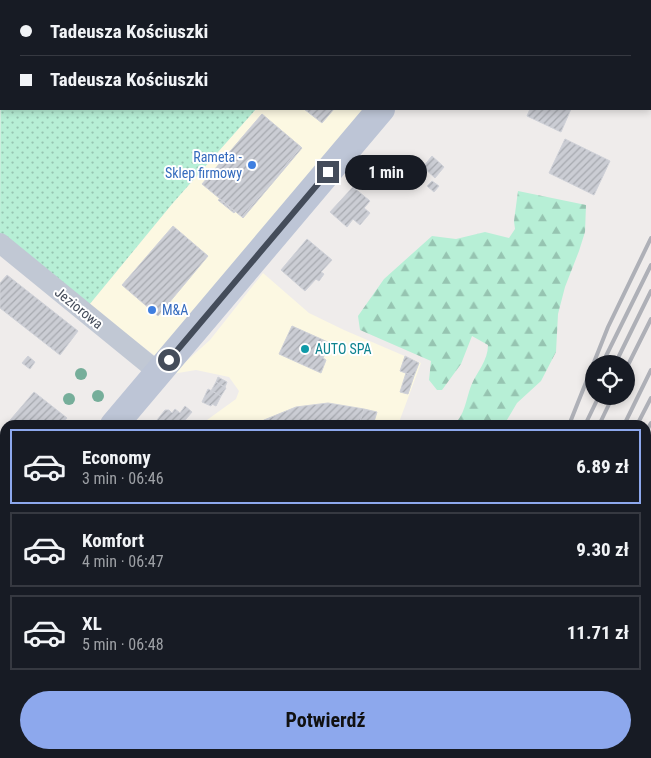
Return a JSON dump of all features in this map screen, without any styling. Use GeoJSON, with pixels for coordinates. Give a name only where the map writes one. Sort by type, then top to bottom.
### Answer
{"type":"FeatureCollection","features":[{"type":"Feature","properties":{"kind":"main road"},"geometry":{"type":"LineString","coordinates":[[118,420],[378,110]]}},
{"type":"Feature","properties":{"kind":"street","name":"Jeziorowa"},"geometry":{"type":"LineString","coordinates":[[0,244],[158,372]]}},
{"type":"Feature","properties":{"kind":"shaded area"},"geometry":{"type":"Polygon","coordinates":[[[255,110],[364,111],[159,359],[89,305],[172,204],[255,110]]]}},
{"type":"Feature","properties":{"kind":"shaded area"},"geometry":{"type":"Polygon","coordinates":[[[263,273],[309,313],[421,363],[400,420],[207,420],[236,399],[239,391],[229,377],[196,370],[172,374],[210,340],[263,273]]]}},
{"type":"Feature","properties":{"kind":"green space"},"geometry":{"type":"Polygon","coordinates":[[[1,110],[255,110],[172,204],[89,305],[0,234],[1,110]]]}},
{"type":"Feature","properties":{"kind":"green space"},"geometry":{"type":"Polygon","coordinates":[[[518,191],[586,205],[585,232],[565,287],[558,314],[556,352],[541,381],[517,403],[507,420],[458,420],[463,412],[471,386],[484,361],[488,345],[472,336],[461,364],[442,390],[437,390],[429,380],[431,361],[360,330],[358,316],[384,279],[432,236],[456,239],[485,232],[509,238],[515,229],[514,221],[518,191]]]}},
{"type":"Feature","properties":{"kind":"building"},"geometry":{"type":"Polygon","coordinates":[[[305,110],[333,110],[322,123],[305,110]]]}},
{"type":"Feature","properties":{"kind":"building"},"geometry":{"type":"Polygon","coordinates":[[[530,110],[571,110],[561,132],[527,116],[530,110]]]}},
{"type":"Feature","properties":{"kind":"building","name":"Rameta - Sklep firmowy"},"geometry":{"type":"Polygon","coordinates":[[[262,114],[301,147],[242,217],[202,184],[262,114]]]}},
{"type":"Feature","properties":{"kind":"building"},"geometry":{"type":"Polygon","coordinates":[[[565,139],[610,161],[594,195],[549,173],[565,139]]]}},
{"type":"Feature","properties":{"kind":"building"},"geometry":{"type":"Polygon","coordinates":[[[302,148],[243,218],[242,217],[302,148]]]}},
{"type":"Feature","properties":{"kind":"building"},"geometry":{"type":"Polygon","coordinates":[[[432,156],[444,167],[435,178],[423,167],[432,156]]]}},
{"type":"Feature","properties":{"kind":"building"},"geometry":{"type":"Polygon","coordinates":[[[432,181],[439,186],[434,192],[427,186],[432,181]]]}},
{"type":"Feature","properties":{"kind":"building"},"geometry":{"type":"Polygon","coordinates":[[[353,187],[370,201],[364,208],[370,213],[360,225],[353,219],[347,227],[330,212],[353,187]]]}},
{"type":"Feature","properties":{"kind":"building"},"geometry":{"type":"Polygon","coordinates":[[[220,199],[235,212],[218,200],[220,199]]]}},
{"type":"Feature","properties":{"kind":"building"},"geometry":{"type":"Polygon","coordinates":[[[173,226],[208,256],[158,316],[122,285],[173,226]]]}},
{"type":"Feature","properties":{"kind":"building"},"geometry":{"type":"Polygon","coordinates":[[[307,239],[332,260],[321,272],[324,274],[319,281],[316,279],[305,291],[281,270],[307,239]]]}},
{"type":"Feature","properties":{"kind":"building"},"geometry":{"type":"Polygon","coordinates":[[[7,275],[78,331],[60,355],[0,308],[0,283],[7,275]]]}},
{"type":"Feature","properties":{"kind":"building","name":"AUTO SPA"},"geometry":{"type":"Polygon","coordinates":[[[292,326],[330,343],[323,358],[326,360],[321,373],[279,354],[292,326]]]}},
{"type":"Feature","properties":{"kind":"building"},"geometry":{"type":"Polygon","coordinates":[[[28,356],[35,362],[30,369],[22,363],[28,356]]]}},
{"type":"Feature","properties":{"kind":"building"},"geometry":{"type":"Polygon","coordinates":[[[405,356],[419,363],[414,376],[400,371],[405,356]]]}},
{"type":"Feature","properties":{"kind":"building"},"geometry":{"type":"Polygon","coordinates":[[[406,373],[414,376],[408,394],[400,392],[406,373]]]}},
{"type":"Feature","properties":{"kind":"building"},"geometry":{"type":"Polygon","coordinates":[[[218,377],[227,382],[225,387],[216,382],[218,377]]]}},
{"type":"Feature","properties":{"kind":"building"},"geometry":{"type":"Polygon","coordinates":[[[216,382],[226,388],[221,396],[211,391],[216,382]]]}},
{"type":"Feature","properties":{"kind":"building"},"geometry":{"type":"Polygon","coordinates":[[[208,389],[221,396],[216,406],[202,402],[208,389]]]}},
{"type":"Feature","properties":{"kind":"building"},"geometry":{"type":"Polygon","coordinates":[[[34,392],[67,418],[65,420],[10,420],[34,392]]]}},
{"type":"Feature","properties":{"kind":"building"},"geometry":{"type":"Polygon","coordinates":[[[328,403],[364,409],[361,420],[264,420],[296,407],[328,403]]]}},
{"type":"Feature","properties":{"kind":"building"},"geometry":{"type":"Polygon","coordinates":[[[185,406],[192,412],[185,420],[157,420],[165,410],[169,410],[172,413],[175,409],[180,413],[185,406]]]}},
{"type":"Feature","properties":{"kind":"building"},"geometry":{"type":"Polygon","coordinates":[[[364,409],[377,412],[375,420],[361,420],[364,409]]]}},
{"type":"Feature","properties":{"kind":"railway"},"geometry":{"type":"LineString","coordinates":[[571,420],[608,327],[651,238]]}},
{"type":"Feature","properties":{"kind":"railway"},"geometry":{"type":"LineString","coordinates":[[606,355],[651,265]]}},
{"type":"Feature","properties":{"kind":"railway"},"geometry":{"type":"LineString","coordinates":[[619,355],[651,291]]}},
{"type":"Feature","properties":{"kind":"railway"},"geometry":{"type":"LineString","coordinates":[[633,355],[651,319]]}},
{"type":"Feature","properties":{"kind":"railway"},"geometry":{"type":"LineString","coordinates":[[626,420],[651,370]]}},
{"type":"Feature","properties":{"kind":"railway"},"geometry":{"type":"LineString","coordinates":[[640,420],[651,398]]}},
{"type":"Feature","properties":{"kind":"railway"},"geometry":{"type":"LineString","coordinates":[[587,420],[595,405]]}},
{"type":"Feature","properties":{"kind":"railway"},"geometry":{"type":"LineString","coordinates":[[601,420],[609,405]]}},
{"type":"Feature","properties":{"kind":"place","name":"Rameta - Sklep firmowy"},"geometry":{"type":"Point","coordinates":[252,165]}},
{"type":"Feature","properties":{"kind":"place","name":"M&A"},"geometry":{"type":"Point","coordinates":[152,310]}},
{"type":"Feature","properties":{"kind":"place","name":"AUTO SPA"},"geometry":{"type":"Point","coordinates":[305,349]}},
{"type":"Feature","properties":{"kind":"route"},"geometry":{"type":"LineString","coordinates":[[169,360],[328,172]]}}]}
